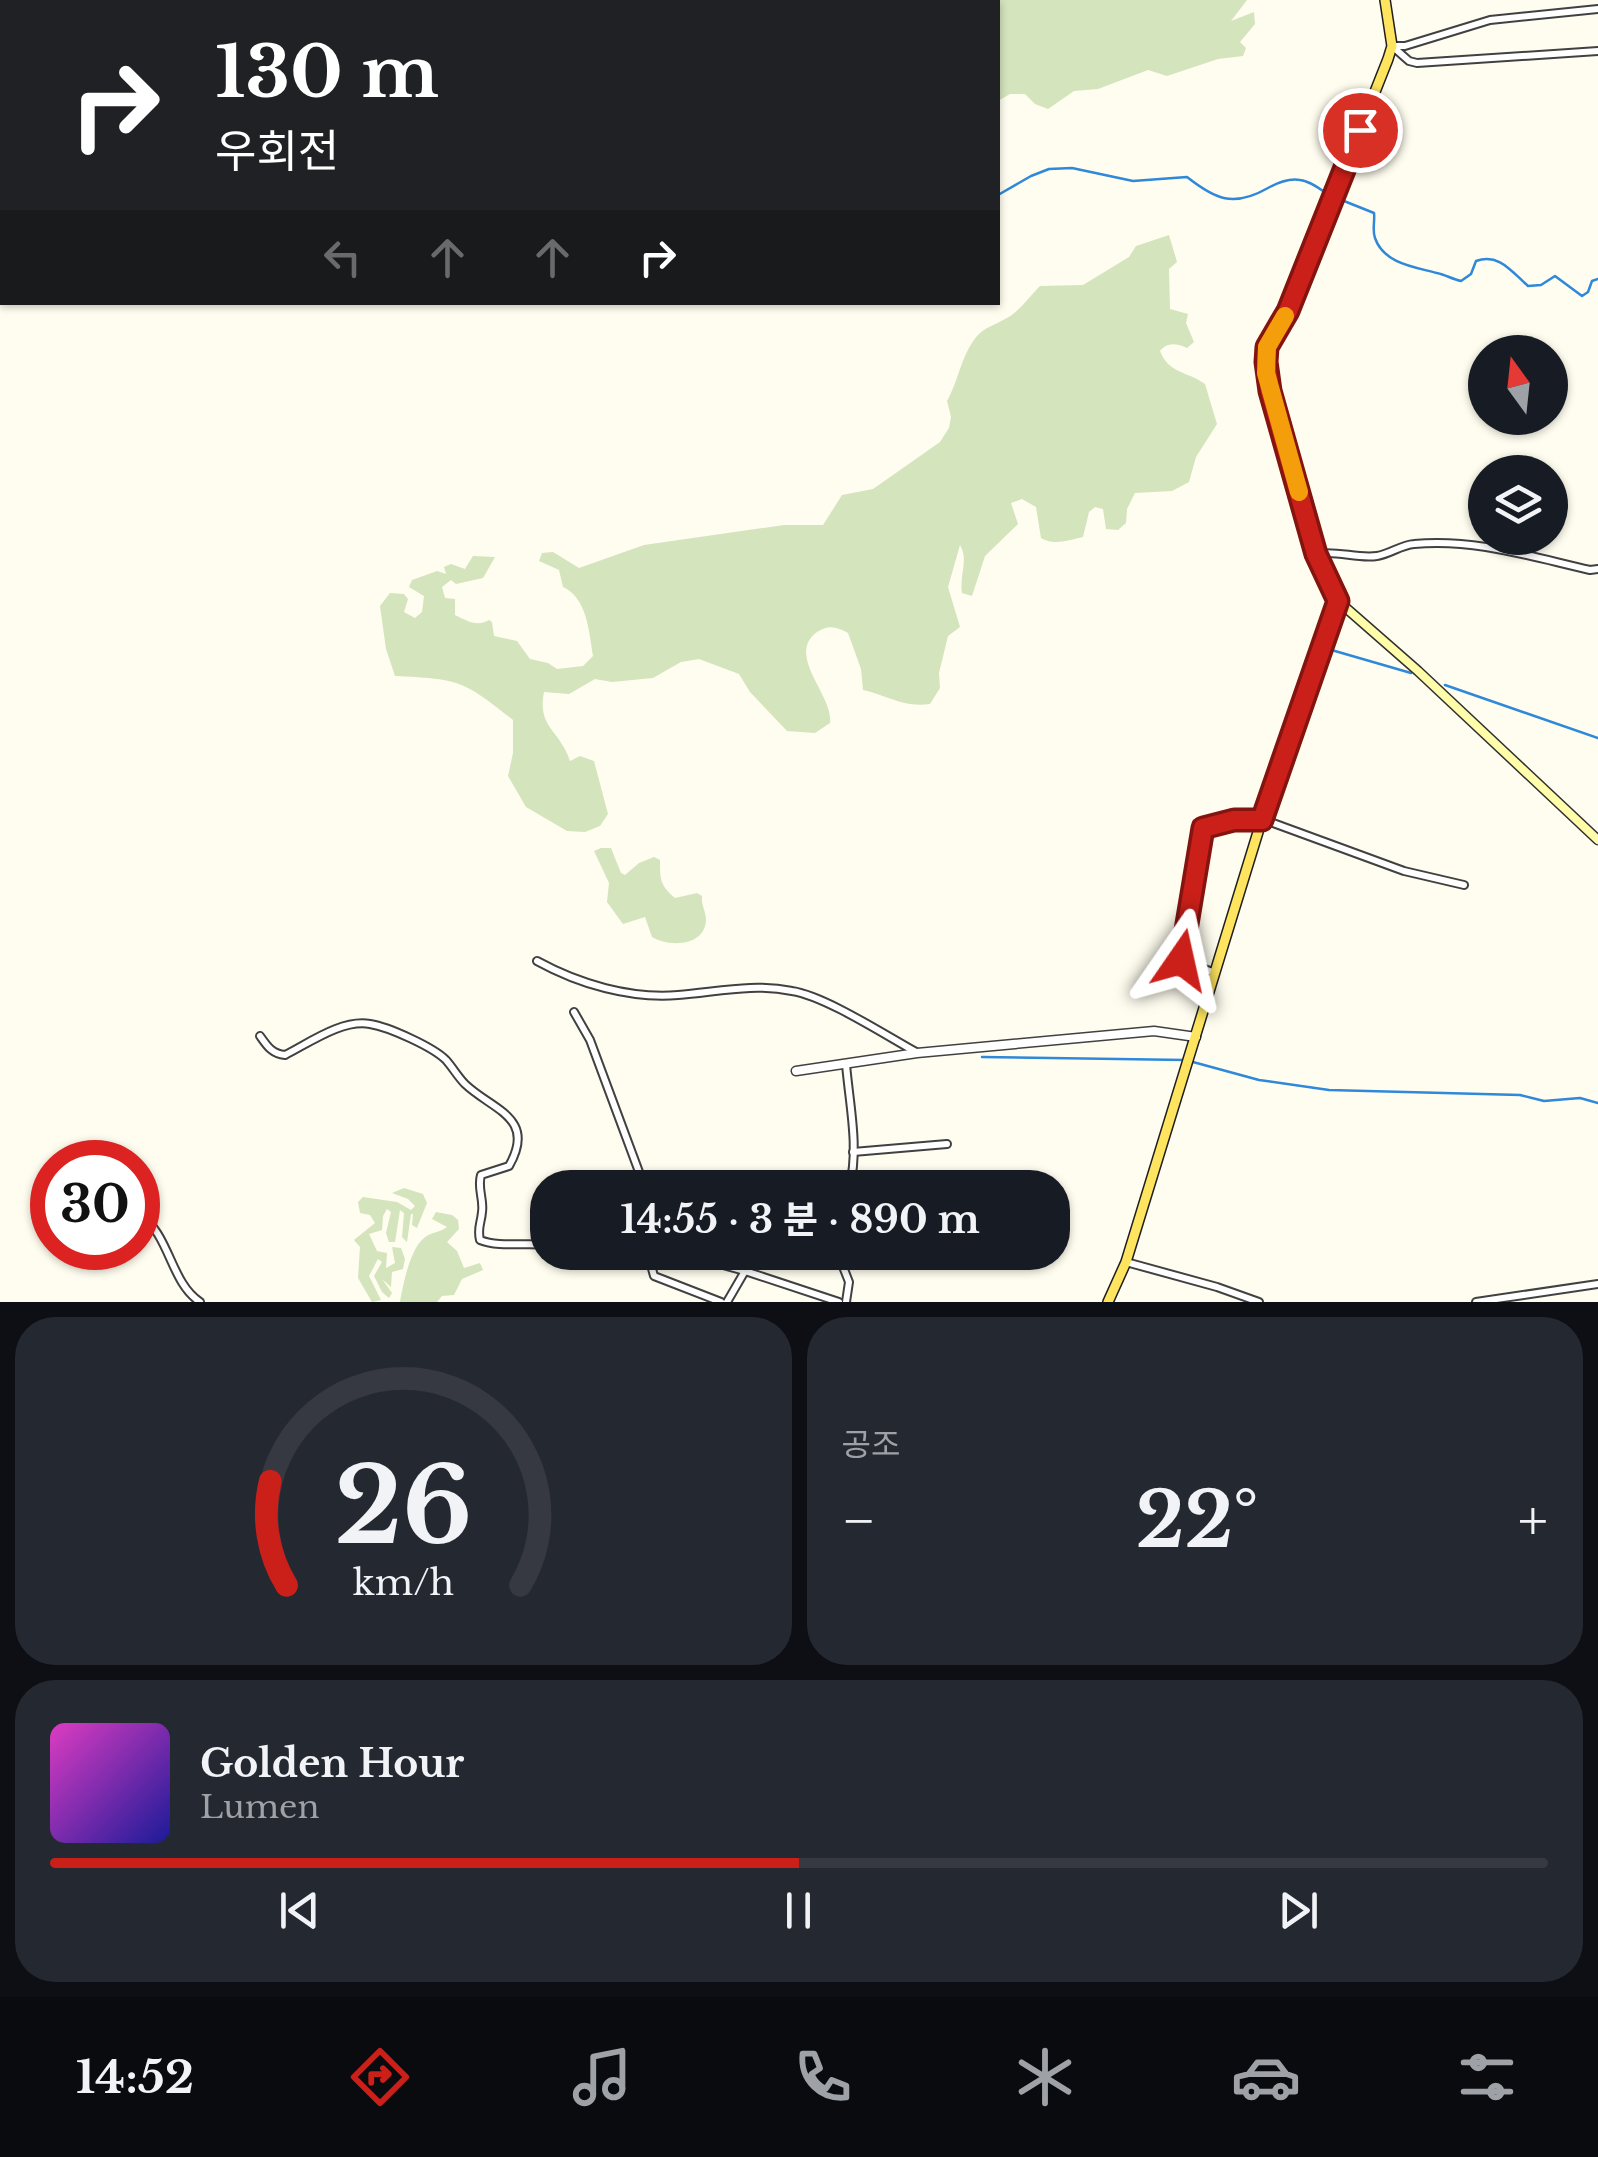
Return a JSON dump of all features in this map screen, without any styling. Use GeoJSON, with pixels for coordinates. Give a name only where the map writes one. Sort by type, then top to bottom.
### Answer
{"type":"FeatureCollection","features":[{"type":"Feature","properties":{"kind":"main road"},"geometry":{"type":"LineString","coordinates":[[1385,0],[1392,46],[1288,311],[1267,347],[1270,391],[1316,554],[1338,601],[1598,840]]}},
{"type":"Feature","properties":{"kind":"main road"},"geometry":{"type":"LineString","coordinates":[[1108,1302],[1126,1262],[1262,820],[1338,601]]}},
{"type":"Feature","properties":{"kind":"street"},"geometry":{"type":"LineString","coordinates":[[1392,46],[1405,46],[1490,20],[1598,9]]}},
{"type":"Feature","properties":{"kind":"street"},"geometry":{"type":"LineString","coordinates":[[1392,46],[1418,63],[1598,51]]}},
{"type":"Feature","properties":{"kind":"street"},"geometry":{"type":"LineString","coordinates":[[1316,554],[1330,551],[1376,556],[1407,544],[1451,544],[1504,550],[1590,570],[1598,568]]}},
{"type":"Feature","properties":{"kind":"street"},"geometry":{"type":"LineString","coordinates":[[1215,973],[1181,960],[1203,828],[1234,820],[1262,820],[1404,871],[1464,886]]}},
{"type":"Feature","properties":{"kind":"street"},"geometry":{"type":"LineString","coordinates":[[538,961],[561,974],[600,986],[654,996],[750,987],[798,991],[917,1053]]}},
{"type":"Feature","properties":{"kind":"street"},"geometry":{"type":"LineString","coordinates":[[574,1012],[590,1040],[639,1170]]}},
{"type":"Feature","properties":{"kind":"street"},"geometry":{"type":"LineString","coordinates":[[260,1036],[276,1054],[285,1055],[350,1024],[372,1024],[445,1058],[468,1087],[502,1110],[516,1128],[519,1142],[509,1166],[481,1175],[480,1240],[494,1245],[530,1243]]}},
{"type":"Feature","properties":{"kind":"street"},"geometry":{"type":"LineString","coordinates":[[796,1071],[917,1053],[1154,1031],[1196,1036]]}},
{"type":"Feature","properties":{"kind":"street"},"geometry":{"type":"LineString","coordinates":[[846,1064],[853,1170]]}},
{"type":"Feature","properties":{"kind":"street"},"geometry":{"type":"LineString","coordinates":[[853,1152],[946,1144]]}},
{"type":"Feature","properties":{"kind":"street"},"geometry":{"type":"LineString","coordinates":[[160,1236],[183,1284],[200,1302]]}},
{"type":"Feature","properties":{"kind":"street"},"geometry":{"type":"LineString","coordinates":[[1126,1262],[1258,1302]]}},
{"type":"Feature","properties":{"kind":"street"},"geometry":{"type":"LineString","coordinates":[[653,1270],[654,1276],[724,1302],[744,1270],[843,1302],[850,1282],[845,1270]]}},
{"type":"Feature","properties":{"kind":"street"},"geometry":{"type":"LineString","coordinates":[[1476,1302],[1598,1284]]}},
{"type":"Feature","properties":{"kind":"green space"},"geometry":{"type":"Polygon","coordinates":[[[1000,0],[1247,0],[1231,21],[1254,12],[1255,24],[1240,42],[1246,48],[1243,56],[1218,59],[1167,76],[1148,70],[1098,89],[1074,91],[1048,109],[1025,94],[1010,94],[1000,100],[1000,0]]]}},
{"type":"Feature","properties":{"kind":"green space"},"geometry":{"type":"Polygon","coordinates":[[[1169,235],[1177,262],[1169,269],[1170,309],[1188,314],[1186,323],[1194,342],[1187,348],[1172,344],[1160,351],[1173,368],[1205,384],[1217,424],[1196,457],[1189,482],[1172,491],[1135,493],[1127,509],[1126,523],[1118,530],[1106,529],[1103,509],[1095,507],[1089,512],[1083,537],[1061,542],[1041,538],[1036,507],[1022,499],[1011,503],[1018,524],[985,556],[972,596],[962,593],[964,556],[960,545],[948,587],[960,627],[948,636],[939,673],[940,688],[930,704],[904,703],[863,690],[861,669],[848,633],[833,627],[817,632],[806,652],[829,712],[830,723],[815,733],[787,731],[750,692],[739,674],[699,659],[681,662],[653,678],[612,682],[595,679],[569,694],[544,692],[544,714],[570,761],[580,756],[594,761],[608,814],[600,826],[585,832],[567,831],[526,807],[508,776],[513,720],[459,684],[395,676],[386,649],[380,606],[390,593],[404,594],[408,599],[404,612],[415,618],[422,612],[424,596],[409,587],[412,580],[437,571],[446,574],[444,567],[451,564],[465,569],[473,556],[495,557],[483,578],[456,584],[451,580],[442,587],[445,598],[455,599],[455,615],[476,623],[489,620],[494,636],[517,641],[530,659],[557,669],[583,666],[593,656],[586,616],[577,599],[563,587],[559,570],[539,561],[542,553],[553,552],[579,568],[644,545],[784,525],[823,525],[842,495],[873,489],[940,442],[951,417],[947,401],[967,351],[980,333],[1015,312],[1040,286],[1083,285],[1129,257],[1136,246],[1169,235]]]}},
{"type":"Feature","properties":{"kind":"green space"},"geometry":{"type":"Polygon","coordinates":[[[611,848],[625,875],[654,857],[660,860],[664,886],[675,898],[697,893],[702,896],[706,920],[699,935],[685,942],[667,942],[652,937],[645,917],[623,924],[607,902],[609,883],[594,851],[611,848]]]}},
{"type":"Feature","properties":{"kind":"green space"},"geometry":{"type":"Polygon","coordinates":[[[404,1188],[423,1194],[427,1203],[417,1228],[412,1225],[411,1214],[407,1242],[402,1237],[404,1213],[400,1210],[395,1242],[389,1242],[386,1233],[391,1212],[387,1209],[382,1230],[369,1234],[377,1251],[387,1253],[386,1268],[395,1263],[392,1247],[401,1248],[405,1259],[403,1269],[392,1272],[391,1287],[382,1279],[392,1293],[389,1298],[374,1276],[382,1262],[378,1259],[369,1276],[381,1300],[372,1302],[358,1278],[360,1247],[354,1240],[375,1223],[370,1215],[360,1213],[358,1202],[363,1197],[397,1202],[411,1210],[415,1206],[408,1199],[392,1193],[404,1188]]]}},
{"type":"Feature","properties":{"kind":"green space"},"geometry":{"type":"Polygon","coordinates":[[[436,1212],[458,1220],[459,1229],[447,1242],[457,1251],[464,1268],[480,1263],[483,1270],[462,1279],[454,1295],[442,1296],[437,1302],[400,1302],[419,1243],[447,1227],[432,1219],[436,1212]]]}},
{"type":"Feature","properties":{"kind":"waterway"},"geometry":{"type":"LineString","coordinates":[[1000,194],[1049,169],[1072,168],[1133,181],[1187,177],[1207,191],[1234,199],[1287,180],[1304,181],[1329,195]]}},
{"type":"Feature","properties":{"kind":"waterway"},"geometry":{"type":"LineString","coordinates":[[1339,199],[1374,213],[1374,235],[1379,247],[1410,266],[1461,281],[1471,274],[1476,261],[1491,259],[1528,286],[1541,285],[1555,276],[1582,296],[1598,279]]}},
{"type":"Feature","properties":{"kind":"waterway"},"geometry":{"type":"LineString","coordinates":[[1328,649],[1411,673]]}},
{"type":"Feature","properties":{"kind":"waterway"},"geometry":{"type":"LineString","coordinates":[[1445,685],[1598,738]]}},
{"type":"Feature","properties":{"kind":"waterway"},"geometry":{"type":"LineString","coordinates":[[982,1057],[1185,1060]]}},
{"type":"Feature","properties":{"kind":"waterway"},"geometry":{"type":"LineString","coordinates":[[1193,1062],[1259,1080],[1329,1090],[1520,1095],[1544,1101],[1580,1098],[1598,1103]]}},
{"type":"Feature","properties":{"kind":"slow traffic"},"geometry":{"type":"LineString","coordinates":[[1285,316],[1267,347],[1266,373],[1299,492]]}},
{"type":"Feature","properties":{"kind":"route"},"geometry":{"type":"LineString","coordinates":[[1181,960],[1203,828],[1234,820],[1262,820],[1338,601],[1316,554],[1270,391],[1266,362],[1267,347],[1288,311],[1360,130]]}}]}
